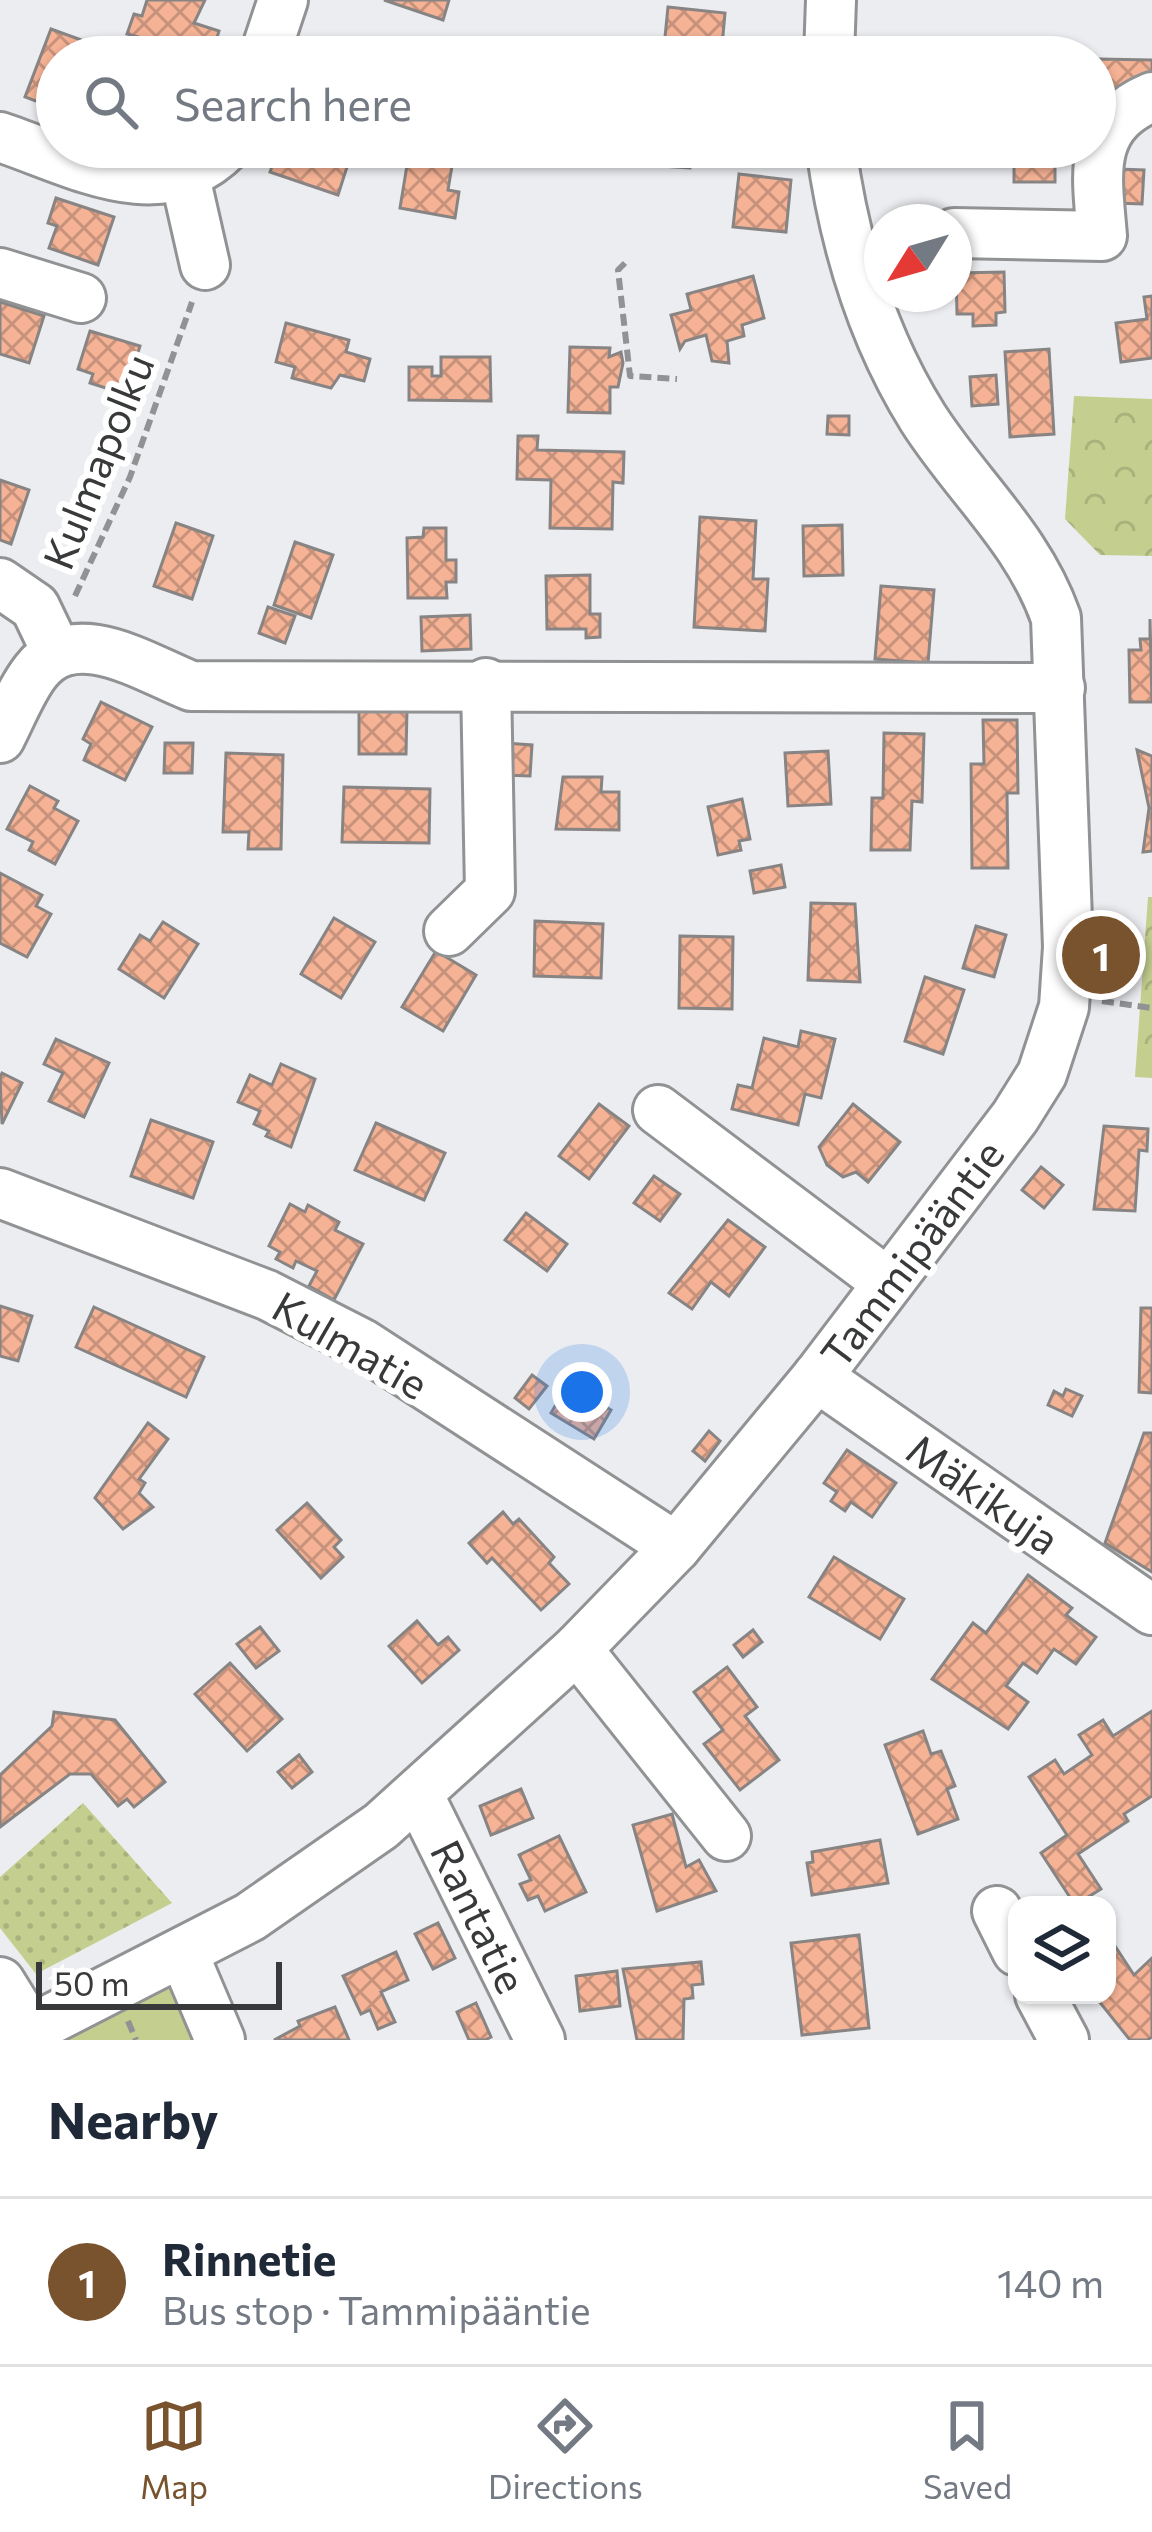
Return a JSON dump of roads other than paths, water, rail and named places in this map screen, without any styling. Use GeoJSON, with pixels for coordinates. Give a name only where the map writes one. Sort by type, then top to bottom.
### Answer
{"type":"FeatureCollection","features":[{"type":"Feature","properties":{"kind":"street"},"geometry":{"type":"LineString","coordinates":[[271,36],[283,0]]}},
{"type":"Feature","properties":{"kind":"street"},"geometry":{"type":"LineString","coordinates":[[830,36],[831,0]]}},
{"type":"Feature","properties":{"kind":"street"},"geometry":{"type":"LineString","coordinates":[[1116,117],[1152,98]]}},
{"type":"Feature","properties":{"kind":"street"},"geometry":{"type":"LineString","coordinates":[[0,137],[36,148]]}},
{"type":"Feature","properties":{"kind":"street"},"geometry":{"type":"LineString","coordinates":[[101,168],[143,181],[185,177],[197,168]]}},
{"type":"Feature","properties":{"kind":"street","name":"Tammipääntie"},"geometry":{"type":"LineString","coordinates":[[839,168],[864,233]]}},
{"type":"Feature","properties":{"kind":"street"},"geometry":{"type":"LineString","coordinates":[[972,233],[1102,236],[1099,168]]}},
{"type":"Feature","properties":{"kind":"street"},"geometry":{"type":"LineString","coordinates":[[185,177],[200,278]]}},
{"type":"Feature","properties":{"kind":"street"},"geometry":{"type":"LineString","coordinates":[[0,273],[81,298]]}},
{"type":"Feature","properties":{"kind":"street","name":"Tammipääntie"},"geometry":{"type":"LineString","coordinates":[[26,2036],[250,1916],[418,1794],[577,1649],[676,1547],[817,1377],[1015,1117],[1042,1074],[1055,1036],[1068,946],[1056,617],[1042,578],[923,418],[870,312]]}},
{"type":"Feature","properties":{"kind":"street"},"geometry":{"type":"LineString","coordinates":[[0,583],[35,607],[57,653]]}},
{"type":"Feature","properties":{"kind":"street"},"geometry":{"type":"LineString","coordinates":[[0,738],[36,671],[57,653],[94,648],[191,686],[486,683],[1060,688]]}},
{"type":"Feature","properties":{"kind":"street"},"geometry":{"type":"LineString","coordinates":[[448,931],[490,891],[486,683]]}},
{"type":"Feature","properties":{"kind":"street"},"geometry":{"type":"LineString","coordinates":[[658,1110],[888,1283]]}},
{"type":"Feature","properties":{"kind":"street","name":"Kulmatie"},"geometry":{"type":"LineString","coordinates":[[0,1193],[266,1295],[361,1343],[676,1547]]}},
{"type":"Feature","properties":{"kind":"street","name":"Mäkikuja"},"geometry":{"type":"LineString","coordinates":[[817,1377],[1152,1610]]}},
{"type":"Feature","properties":{"kind":"street"},"geometry":{"type":"LineString","coordinates":[[577,1649],[725,1835]]}},
{"type":"Feature","properties":{"kind":"street","name":"Rantatie"},"geometry":{"type":"LineString","coordinates":[[418,1794],[540,2040]]}},
{"type":"Feature","properties":{"kind":"street"},"geometry":{"type":"LineString","coordinates":[[183,1953],[220,2040]]}},
{"type":"Feature","properties":{"kind":"street"},"geometry":{"type":"LineString","coordinates":[[0,1982],[26,2036]]}},
{"type":"Feature","properties":{"kind":"street"},"geometry":{"type":"LineString","coordinates":[[1045,2004],[1064,2040]]}},
{"type":"Feature","properties":{"kind":"place","name":"Rinnetie"},"geometry":{"type":"Point","coordinates":[1101,955]}}]}
